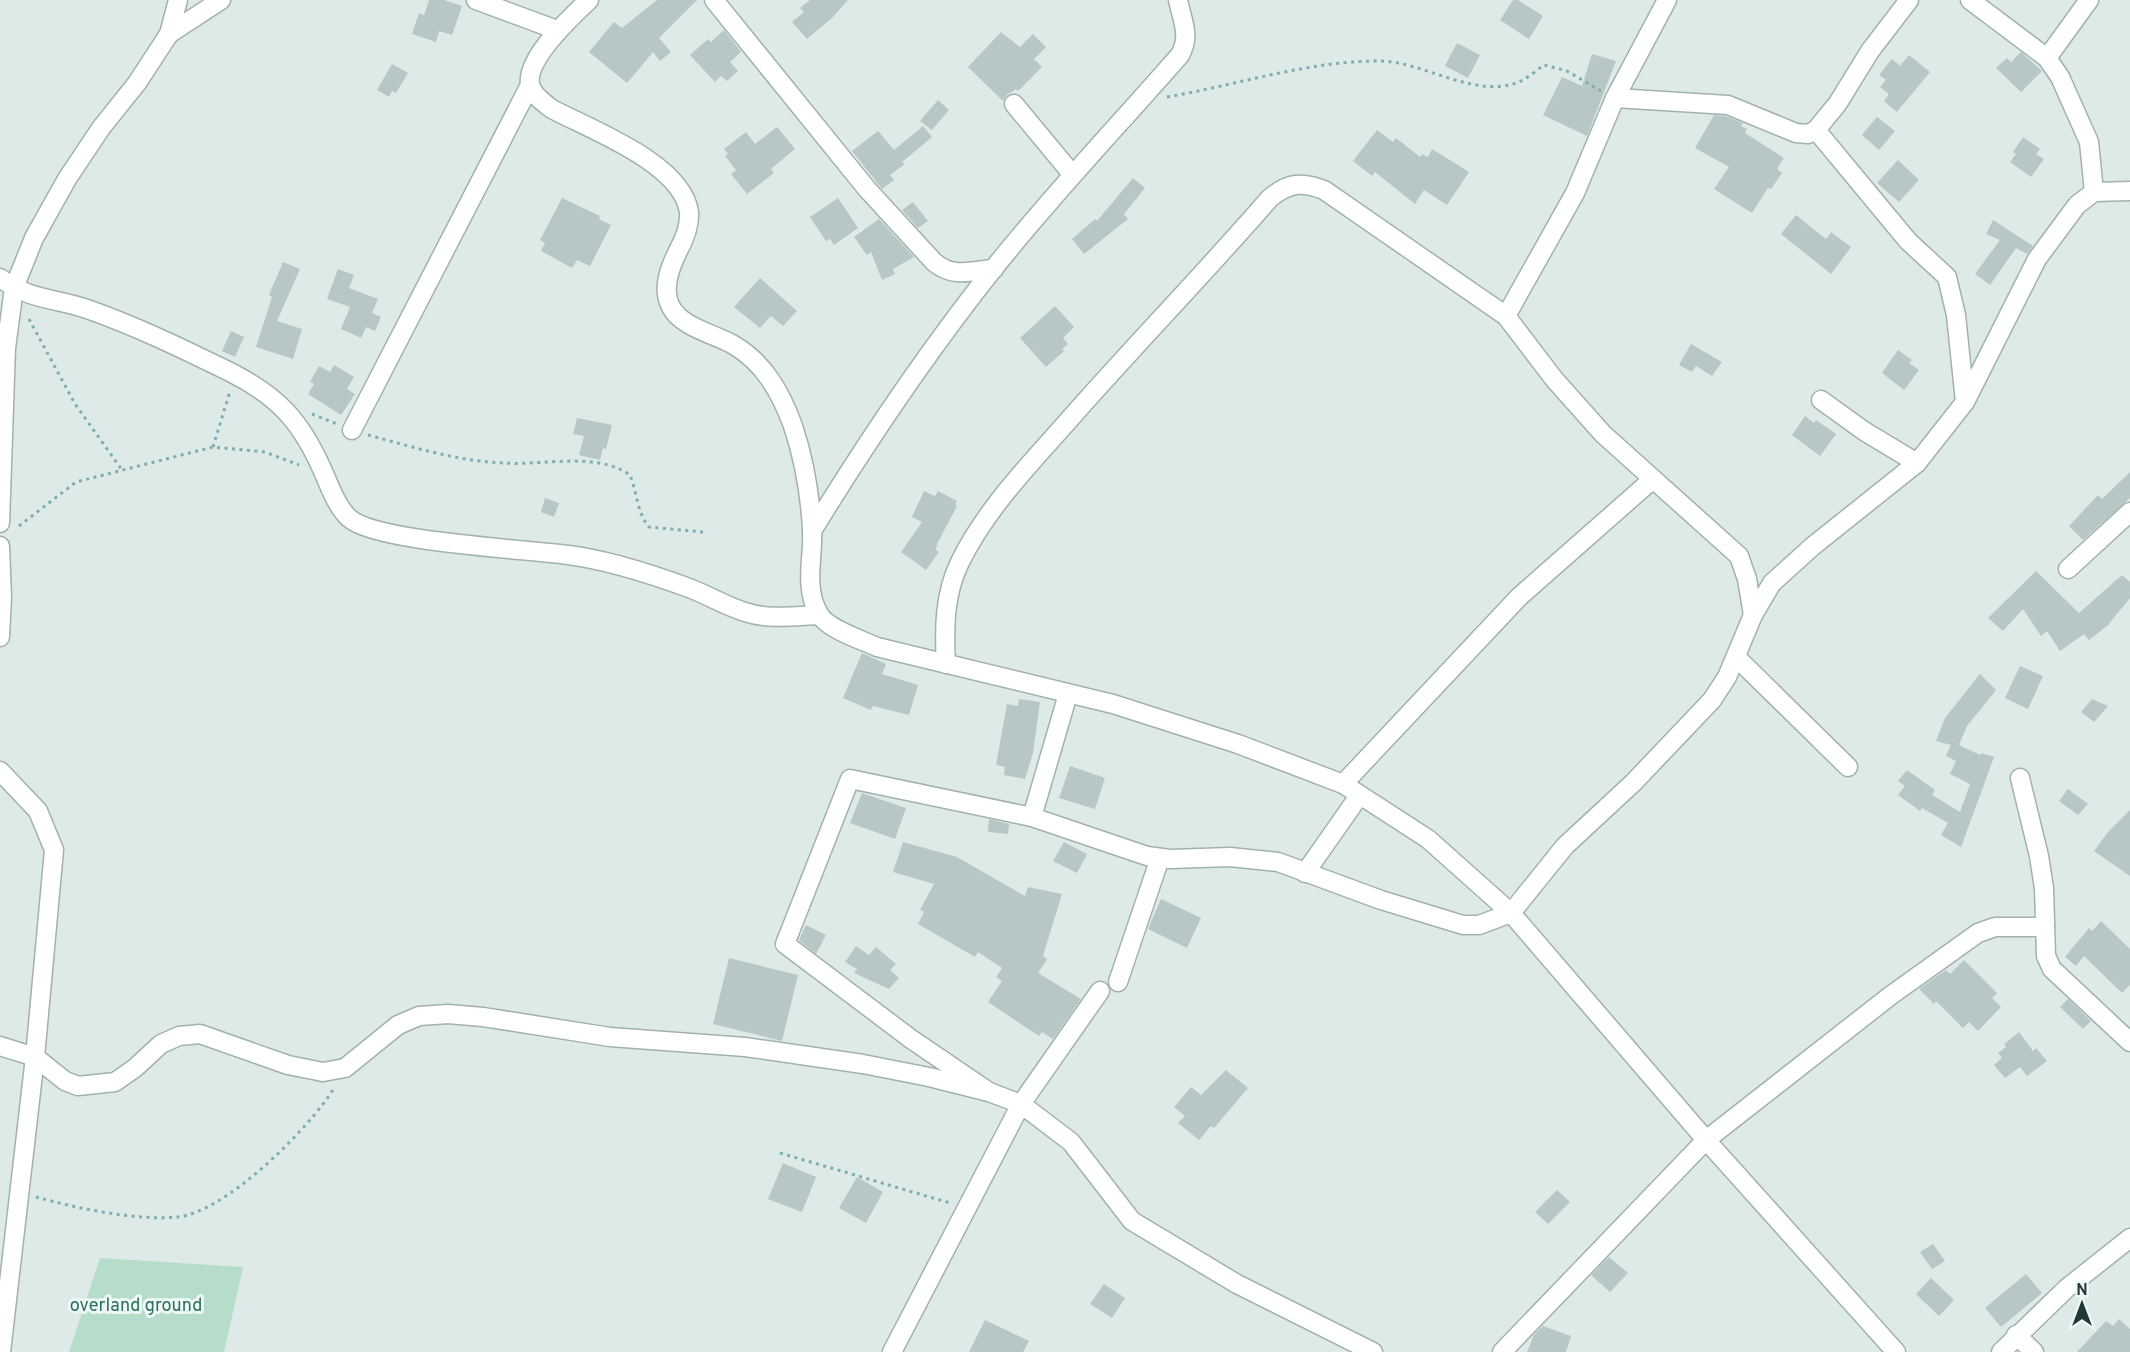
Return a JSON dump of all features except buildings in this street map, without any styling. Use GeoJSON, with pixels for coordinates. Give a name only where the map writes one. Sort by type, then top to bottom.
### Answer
{"type":"FeatureCollection","features":[{"type":"Feature","properties":{"kind":"street"},"geometry":{"type":"LineString","coordinates":[[8,525],[7,283],[67,179],[101,129],[137,83],[169,34],[178,0]]}},
{"type":"Feature","properties":{"kind":"street"},"geometry":{"type":"LineString","coordinates":[[169,34],[221,0]]}},
{"type":"Feature","properties":{"kind":"street"},"geometry":{"type":"LineString","coordinates":[[476,0],[557,30]]}},
{"type":"Feature","properties":{"kind":"street"},"geometry":{"type":"LineString","coordinates":[[352,430],[530,85],[532,70],[557,30],[589,0]]}},
{"type":"Feature","properties":{"kind":"street"},"geometry":{"type":"LineString","coordinates":[[714,0],[867,189],[934,262],[943,270],[953,273],[994,269]]}},
{"type":"Feature","properties":{"kind":"street"},"geometry":{"type":"LineString","coordinates":[[812,531],[891,407],[994,269],[1072,174],[1185,47],[1187,34],[1178,0]]}},
{"type":"Feature","properties":{"kind":"street"},"geometry":{"type":"LineString","coordinates":[[1506,316],[1575,193],[1615,99],[1667,0]]}},
{"type":"Feature","properties":{"kind":"street"},"geometry":{"type":"LineString","coordinates":[[1615,99],[1709,101],[1728,105],[1796,133],[1808,134],[1816,130],[1838,103],[1870,51],[1909,0]]}},
{"type":"Feature","properties":{"kind":"street"},"geometry":{"type":"LineString","coordinates":[[1970,0],[2047,58],[2060,77],[2089,142],[2094,192]]}},
{"type":"Feature","properties":{"kind":"street"},"geometry":{"type":"LineString","coordinates":[[2047,58],[2089,0]]}},
{"type":"Feature","properties":{"kind":"street"},"geometry":{"type":"LineString","coordinates":[[530,85],[538,98],[552,109],[664,171],[683,194],[689,213],[685,236],[673,260],[666,286],[671,307],[682,319],[733,345],[759,364],[780,393],[793,428],[806,475],[812,531],[810,586],[819,615],[841,631],[877,647],[1149,714],[1238,744],[1343,784],[1428,839],[1511,914],[1706,1140],[1896,1352]]}},
{"type":"Feature","properties":{"kind":"street"},"geometry":{"type":"LineString","coordinates":[[1014,104],[1072,174]]}},
{"type":"Feature","properties":{"kind":"street"},"geometry":{"type":"LineString","coordinates":[[1816,130],[1908,241],[1947,277],[1956,315],[1965,402]]}},
{"type":"Feature","properties":{"kind":"street"},"geometry":{"type":"LineString","coordinates":[[946,664],[944,628],[949,594],[959,563],[979,529],[1021,474],[1092,394],[1281,189],[1303,183],[1324,190],[1506,316],[1554,379],[1603,434],[1739,556],[1747,579],[1753,615]]}},
{"type":"Feature","properties":{"kind":"street"},"geometry":{"type":"LineString","coordinates":[[989,1092],[911,1039],[784,944],[850,779],[1032,817],[1160,858],[1251,858],[1278,862],[1382,900],[1463,926],[1479,925],[1511,914],[1565,846],[1691,725],[1712,700],[1736,657],[1753,615],[1772,583],[1813,546],[1917,463],[1965,402],[2037,259],[2077,205],[2094,192],[2130,191]]}},
{"type":"Feature","properties":{"kind":"street"},"geometry":{"type":"LineString","coordinates":[[7,283],[37,298],[85,308],[234,374],[292,415],[310,443],[339,504],[348,517],[365,529],[434,540],[579,556],[689,588],[746,613],[774,616],[819,615]]}},
{"type":"Feature","properties":{"kind":"street"},"geometry":{"type":"LineString","coordinates":[[1821,400],[1864,432],[1917,463]]}},
{"type":"Feature","properties":{"kind":"street"},"geometry":{"type":"LineString","coordinates":[[1343,784],[1519,597],[1653,479]]}},
{"type":"Feature","properties":{"kind":"street"},"geometry":{"type":"LineString","coordinates":[[2068,569],[2130,512]]}},
{"type":"Feature","properties":{"kind":"street"},"geometry":{"type":"LineString","coordinates":[[0,546],[3,598],[0,637]]}},
{"type":"Feature","properties":{"kind":"street"},"geometry":{"type":"LineString","coordinates":[[1736,657],[1848,767]]}},
{"type":"Feature","properties":{"kind":"street"},"geometry":{"type":"LineString","coordinates":[[1032,817],[1068,694]]}},
{"type":"Feature","properties":{"kind":"street"},"geometry":{"type":"LineString","coordinates":[[0,771],[38,811],[54,850],[35,1058],[1,1352]]}},
{"type":"Feature","properties":{"kind":"street"},"geometry":{"type":"LineString","coordinates":[[2020,778],[2039,856],[2046,956],[2052,969],[2130,1042]]}},
{"type":"Feature","properties":{"kind":"street"},"geometry":{"type":"LineString","coordinates":[[1305,873],[1359,796]]}},
{"type":"Feature","properties":{"kind":"street"},"geometry":{"type":"LineString","coordinates":[[1118,982],[1160,858]]}},
{"type":"Feature","properties":{"kind":"street"},"geometry":{"type":"LineString","coordinates":[[1502,1352],[1706,1140],[1890,996],[1970,938],[1995,927],[2045,927]]}},
{"type":"Feature","properties":{"kind":"street"},"geometry":{"type":"LineString","coordinates":[[892,1352],[1021,1104],[1100,992]]}},
{"type":"Feature","properties":{"kind":"street"},"geometry":{"type":"LineString","coordinates":[[0,1046],[35,1058],[65,1081],[78,1086],[116,1082],[135,1068],[160,1044],[179,1036],[200,1034],[310,1071],[323,1072],[345,1068],[398,1025],[419,1016],[447,1014],[483,1017],[610,1036],[745,1047],[851,1062],[989,1092],[1021,1104],[1071,1142],[1132,1221],[1237,1284],[1373,1352]]}},
{"type":"Feature","properties":{"kind":"street"},"geometry":{"type":"LineString","coordinates":[[0,1254],[19,1192]]}},
{"type":"Feature","properties":{"kind":"street"},"geometry":{"type":"LineString","coordinates":[[2001,1352],[2067,1288],[2130,1238]]}},
{"type":"Feature","properties":{"kind":"street"},"geometry":{"type":"LineString","coordinates":[[2016,1335],[2034,1352]]}},
{"type":"Feature","properties":{"kind":"path"},"geometry":{"type":"LineString","coordinates":[[1138,101],[1293,70],[1381,61],[1401,63],[1482,87],[1521,81],[1544,65],[1567,71],[1615,99]]}},
{"type":"Feature","properties":{"kind":"path"},"geometry":{"type":"LineString","coordinates":[[7,283],[58,375],[122,470]]}},
{"type":"Feature","properties":{"kind":"path"},"geometry":{"type":"LineString","coordinates":[[213,447],[234,374]]}},
{"type":"Feature","properties":{"kind":"path"},"geometry":{"type":"LineString","coordinates":[[311,413],[352,430],[437,454],[492,462],[611,465],[630,475],[637,493],[642,520],[649,527],[703,532]]}},
{"type":"Feature","properties":{"kind":"path"},"geometry":{"type":"LineString","coordinates":[[8,525],[76,482],[213,447],[265,452],[300,466]]}},
{"type":"Feature","properties":{"kind":"path"},"geometry":{"type":"LineString","coordinates":[[19,1192],[76,1208],[149,1216],[178,1217],[199,1211],[225,1198],[288,1144],[328,1097],[345,1068]]}},
{"type":"Feature","properties":{"kind":"path"},"geometry":{"type":"LineString","coordinates":[[780,1153],[966,1208]]}},
{"type":"Feature","properties":{"kind":"green space","name":"overland ground"},"geometry":{"type":"Polygon","coordinates":[[[100,1258],[243,1267],[224,1352],[69,1352],[100,1258]]]}}]}
